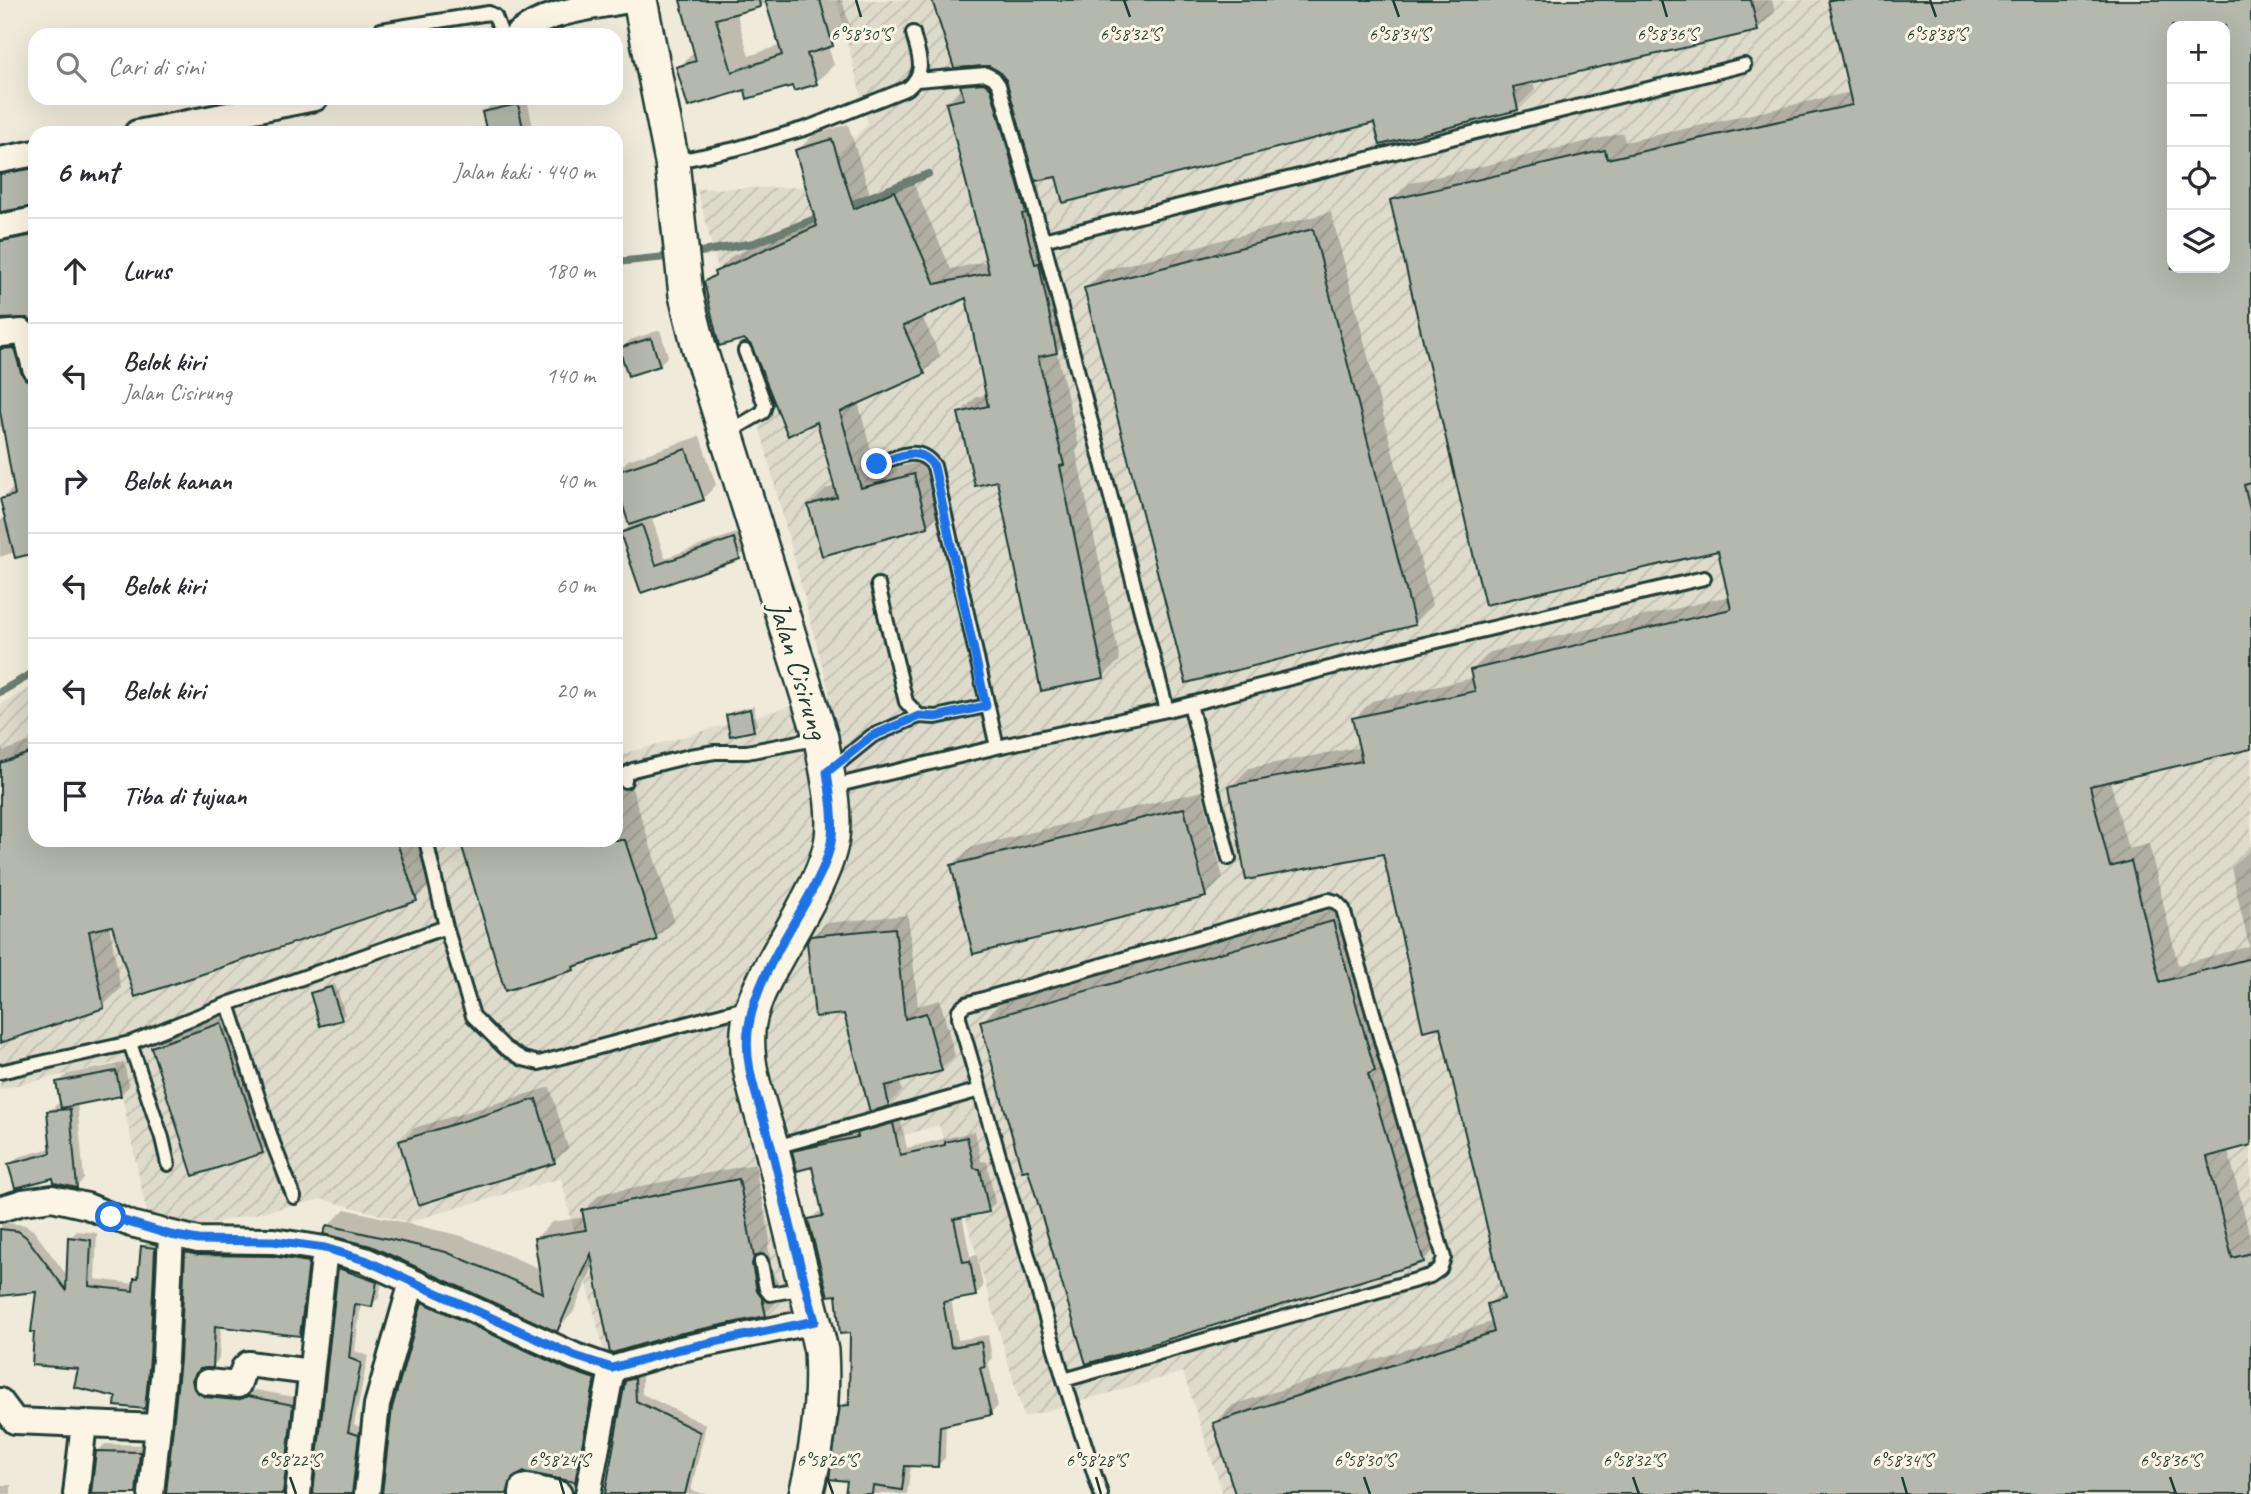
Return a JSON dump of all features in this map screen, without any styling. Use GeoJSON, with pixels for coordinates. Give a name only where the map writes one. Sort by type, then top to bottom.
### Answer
{"type":"FeatureCollection","features":[{"type":"Feature","properties":{"kind":"main road","name":"Jalan Cisirung"},"geometry":{"type":"LineString","coordinates":[[640,0],[672,162],[686,295],[699,347],[821,738],[833,818],[832,838],[826,860],[752,1007],[747,1048],[755,1091],[772,1148],[821,1351],[823,1384],[818,1434],[806,1494]]}},
{"type":"Feature","properties":{"kind":"street"},"geometry":{"type":"LineString","coordinates":[[527,28],[551,16],[628,0]]}},
{"type":"Feature","properties":{"kind":"street"},"geometry":{"type":"LineString","coordinates":[[172,126],[279,105]]}},
{"type":"Feature","properties":{"kind":"street"},"geometry":{"type":"LineString","coordinates":[[0,160],[28,154]]}},
{"type":"Feature","properties":{"kind":"street"},"geometry":{"type":"LineString","coordinates":[[0,227],[28,221]]}},
{"type":"Feature","properties":{"kind":"street"},"geometry":{"type":"LineString","coordinates":[[0,334],[22,332],[28,341]]}},
{"type":"Feature","properties":{"kind":"street"},"geometry":{"type":"LineString","coordinates":[[0,1209],[52,1198],[87,1206],[131,1224],[198,1240],[273,1241],[325,1248],[365,1260],[575,1356],[612,1368],[676,1350],[815,1321]]}},
{"type":"Feature","properties":{"kind":"street"},"geometry":{"type":"LineString","coordinates":[[151,1494],[165,1359],[171,1235]]}},
{"type":"Feature","properties":{"kind":"street"},"geometry":{"type":"LineString","coordinates":[[298,1494],[325,1248]]}},
{"type":"Feature","properties":{"kind":"street"},"geometry":{"type":"LineString","coordinates":[[367,1494],[377,1405],[412,1282]]}},
{"type":"Feature","properties":{"kind":"street"},"geometry":{"type":"LineString","coordinates":[[207,1382],[238,1385],[248,1364],[311,1372]]}},
{"type":"Feature","properties":{"kind":"street"},"geometry":{"type":"LineString","coordinates":[[587,1494],[612,1368]]}},
{"type":"Feature","properties":{"kind":"street"},"geometry":{"type":"LineString","coordinates":[[0,1401],[15,1421],[158,1427]]}},
{"type":"Feature","properties":{"kind":"street"},"geometry":{"type":"LineString","coordinates":[[76,1494],[84,1423]]}},
{"type":"Feature","properties":{"kind":"street"},"geometry":{"type":"LineString","coordinates":[[522,1494],[523,1488],[527,1487],[559,1494]]}},
{"type":"Feature","properties":{"kind":"lane"},"geometry":{"type":"LineString","coordinates":[[393,28],[489,13],[495,16],[499,28]]}},
{"type":"Feature","properties":{"kind":"lane"},"geometry":{"type":"LineString","coordinates":[[913,33],[921,67],[918,80]]}},
{"type":"Feature","properties":{"kind":"lane"},"geometry":{"type":"LineString","coordinates":[[1043,240],[1744,65]]}},
{"type":"Feature","properties":{"kind":"lane"},"geometry":{"type":"LineString","coordinates":[[672,162],[735,149],[807,128],[908,88],[918,80],[986,74],[994,78],[999,85],[1043,240],[1167,710]]}},
{"type":"Feature","properties":{"kind":"lane"},"geometry":{"type":"LineString","coordinates":[[727,433],[763,412],[765,405],[746,351]]}},
{"type":"Feature","properties":{"kind":"lane"},"geometry":{"type":"LineString","coordinates":[[877,464],[916,452],[928,457],[934,466],[997,747]]}},
{"type":"Feature","properties":{"kind":"lane"},"geometry":{"type":"LineString","coordinates":[[828,780],[1167,710],[1409,648],[1704,578]]}},
{"type":"Feature","properties":{"kind":"lane"},"geometry":{"type":"LineString","coordinates":[[878,585],[906,702],[919,716]]}},
{"type":"Feature","properties":{"kind":"lane"},"geometry":{"type":"LineString","coordinates":[[1190,704],[1229,858]]}},
{"type":"Feature","properties":{"kind":"lane"},"geometry":{"type":"LineString","coordinates":[[828,780],[872,736],[919,716],[936,717],[986,706]]}},
{"type":"Feature","properties":{"kind":"lane"},"geometry":{"type":"LineString","coordinates":[[625,781],[625,775],[632,770],[691,756],[715,752],[747,752],[821,738]]}},
{"type":"Feature","properties":{"kind":"lane"},"geometry":{"type":"LineString","coordinates":[[428,847],[446,927],[473,1016],[505,1048],[523,1059],[540,1063],[752,1007]]}},
{"type":"Feature","properties":{"kind":"lane"},"geometry":{"type":"LineString","coordinates":[[1064,1380],[1430,1276],[1440,1269],[1444,1258],[1343,909],[1336,902],[1329,900],[965,1004],[959,1010],[959,1018],[1064,1380],[1101,1494]]}},
{"type":"Feature","properties":{"kind":"lane"},"geometry":{"type":"LineString","coordinates":[[0,1072],[130,1043],[228,1004],[446,927]]}},
{"type":"Feature","properties":{"kind":"lane"},"geometry":{"type":"LineString","coordinates":[[228,1004],[272,1143],[294,1197]]}},
{"type":"Feature","properties":{"kind":"lane"},"geometry":{"type":"LineString","coordinates":[[130,1043],[168,1164]]}},
{"type":"Feature","properties":{"kind":"lane"},"geometry":{"type":"LineString","coordinates":[[772,1148],[980,1090]]}},
{"type":"Feature","properties":{"kind":"lane"},"geometry":{"type":"LineString","coordinates":[[761,1262],[766,1289],[770,1294],[806,1288]]}},
{"type":"Feature","properties":{"kind":"shaded area"},"geometry":{"type":"Polygon","coordinates":[[[837,0],[2251,0],[2251,1494],[1223,1494],[1183,1372],[1024,1417],[939,1125],[756,1178],[796,1314],[605,1356],[561,1178],[408,1222],[322,1199],[199,1226],[148,1219],[115,1063],[0,1089],[0,705],[28,689],[28,847],[623,847],[623,754],[830,695],[697,189],[806,187],[868,124],[837,0]]]}},
{"type":"Feature","properties":{"kind":"building"},"geometry":{"type":"Polygon","coordinates":[[[680,0],[759,0],[760,7],[716,19],[732,72],[782,55],[765,0],[820,0],[833,46],[807,54],[817,84],[794,91],[792,86],[747,99],[745,90],[688,107],[676,67],[696,61],[680,0]]]}},
{"type":"Feature","properties":{"kind":"building"},"geometry":{"type":"Polygon","coordinates":[[[932,0],[1751,0],[1758,31],[1513,87],[1518,110],[1380,145],[1374,123],[1063,203],[1056,177],[1035,181],[1006,80],[989,66],[954,68],[932,0]]]}},
{"type":"Feature","properties":{"kind":"building"},"geometry":{"type":"Polygon","coordinates":[[[1828,0],[2251,0],[2251,483],[2244,485],[2251,514],[2251,749],[2090,786],[2110,867],[2131,861],[2160,982],[2251,958],[2251,1145],[2207,1157],[2232,1258],[2251,1253],[2251,1494],[1235,1494],[1213,1423],[1494,1332],[1487,1304],[1504,1299],[1440,1027],[1423,1031],[1383,854],[1246,880],[1229,786],[1362,761],[1352,718],[1475,691],[1470,670],[1731,609],[1718,551],[1485,605],[1390,200],[1605,150],[1607,159],[1852,105],[1828,0]]]}},
{"type":"Feature","properties":{"kind":"building"},"geometry":{"type":"Polygon","coordinates":[[[984,83],[991,89],[1026,213],[1022,214],[1035,264],[1039,263],[1057,353],[1038,357],[1064,465],[1060,466],[1104,678],[1041,691],[997,481],[975,486],[958,413],[988,406],[966,298],[903,326],[925,374],[840,412],[861,488],[914,474],[928,527],[822,556],[808,505],[837,497],[817,422],[788,436],[751,345],[744,339],[719,346],[704,282],[715,275],[714,272],[817,226],[795,150],[832,139],[854,209],[894,191],[935,284],[989,273],[946,103],[964,99],[960,85],[984,83]]]}},
{"type":"Feature","properties":{"kind":"building"},"geometry":{"type":"Polygon","coordinates":[[[518,105],[523,126],[485,126],[482,112],[518,105]]]}},
{"type":"Feature","properties":{"kind":"building"},"geometry":{"type":"Polygon","coordinates":[[[28,169],[28,207],[0,212],[0,174],[28,169]]]}},
{"type":"Feature","properties":{"kind":"building"},"geometry":{"type":"Polygon","coordinates":[[[1313,229],[1415,625],[1186,683],[1084,288],[1313,229]]]}},
{"type":"Feature","properties":{"kind":"building"},"geometry":{"type":"Polygon","coordinates":[[[28,236],[28,319],[0,319],[0,241],[28,236]]]}},
{"type":"Feature","properties":{"kind":"building"},"geometry":{"type":"Polygon","coordinates":[[[651,338],[660,366],[628,376],[623,360],[623,347],[651,338]]]}},
{"type":"Feature","properties":{"kind":"building"},"geometry":{"type":"Polygon","coordinates":[[[14,348],[21,372],[28,380],[28,555],[15,558],[0,499],[15,495],[0,411],[0,349],[14,348]]]}},
{"type":"Feature","properties":{"kind":"building"},"geometry":{"type":"Polygon","coordinates":[[[686,449],[704,500],[629,525],[623,506],[623,470],[686,449]]]}},
{"type":"Feature","properties":{"kind":"building"},"geometry":{"type":"Polygon","coordinates":[[[642,525],[656,565],[734,538],[740,559],[641,593],[623,542],[623,532],[642,525]]]}},
{"type":"Feature","properties":{"kind":"building"},"geometry":{"type":"Polygon","coordinates":[[[750,709],[754,731],[730,736],[726,715],[750,709]]]}},
{"type":"Feature","properties":{"kind":"building"},"geometry":{"type":"Polygon","coordinates":[[[28,753],[28,847],[398,847],[417,901],[135,997],[112,926],[89,931],[104,1008],[0,1043],[0,763],[28,753]]]}},
{"type":"Feature","properties":{"kind":"building"},"geometry":{"type":"Polygon","coordinates":[[[1184,808],[1206,897],[973,954],[951,865],[1184,808]]]}},
{"type":"Feature","properties":{"kind":"building"},"geometry":{"type":"Polygon","coordinates":[[[625,840],[657,940],[505,991],[462,847],[623,847],[625,840]]]}},
{"type":"Feature","properties":{"kind":"building"},"geometry":{"type":"Polygon","coordinates":[[[1333,921],[1375,1071],[1368,1074],[1424,1262],[1086,1364],[1028,1170],[1022,1171],[980,1021],[1333,921]]]}},
{"type":"Feature","properties":{"kind":"building"},"geometry":{"type":"Polygon","coordinates":[[[895,928],[905,1019],[926,1013],[942,1071],[885,1086],[889,1106],[870,1112],[844,1014],[815,1017],[807,942],[810,936],[895,928]]]}},
{"type":"Feature","properties":{"kind":"building"},"geometry":{"type":"Polygon","coordinates":[[[331,987],[342,1020],[320,1026],[310,993],[331,987]]]}},
{"type":"Feature","properties":{"kind":"building"},"geometry":{"type":"Polygon","coordinates":[[[221,1023],[263,1153],[193,1176],[151,1047],[221,1023]]]}},
{"type":"Feature","properties":{"kind":"building"},"geometry":{"type":"Polygon","coordinates":[[[116,1071],[121,1096],[61,1108],[56,1082],[116,1071]]]}},
{"type":"Feature","properties":{"kind":"building"},"geometry":{"type":"Polygon","coordinates":[[[536,1099],[555,1163],[418,1205],[399,1141],[536,1099]]]}},
{"type":"Feature","properties":{"kind":"building"},"geometry":{"type":"Polygon","coordinates":[[[70,1109],[77,1188],[54,1183],[53,1178],[15,1188],[8,1164],[51,1153],[47,1111],[70,1109]]]}},
{"type":"Feature","properties":{"kind":"building"},"geometry":{"type":"Polygon","coordinates":[[[893,1123],[900,1155],[967,1137],[974,1168],[980,1169],[989,1212],[954,1219],[963,1262],[970,1261],[976,1296],[943,1302],[951,1347],[981,1342],[985,1367],[980,1368],[991,1415],[940,1426],[938,1467],[905,1466],[902,1490],[873,1486],[872,1494],[845,1494],[847,1481],[829,1479],[840,1406],[849,1405],[850,1333],[840,1334],[836,1295],[828,1296],[808,1219],[823,1216],[812,1167],[797,1171],[792,1151],[858,1137],[857,1133],[893,1123]]]}},
{"type":"Feature","properties":{"kind":"building"},"geometry":{"type":"Polygon","coordinates":[[[739,1179],[754,1257],[752,1264],[757,1291],[762,1298],[766,1316],[673,1335],[612,1353],[591,1254],[557,1332],[371,1246],[323,1234],[327,1225],[446,1252],[543,1293],[534,1238],[586,1230],[582,1210],[739,1179]]]}},
{"type":"Feature","properties":{"kind":"building"},"geometry":{"type":"Polygon","coordinates":[[[0,1229],[18,1231],[26,1237],[66,1290],[68,1237],[91,1240],[89,1286],[133,1291],[134,1278],[138,1278],[141,1246],[155,1248],[145,1409],[115,1406],[116,1397],[74,1387],[78,1369],[32,1365],[34,1332],[31,1332],[36,1292],[0,1296],[0,1229]]]}},
{"type":"Feature","properties":{"kind":"building"},"geometry":{"type":"Polygon","coordinates":[[[185,1252],[198,1255],[272,1256],[309,1262],[300,1336],[215,1326],[213,1368],[200,1369],[192,1380],[194,1389],[205,1397],[237,1400],[248,1396],[293,1405],[283,1494],[166,1494],[180,1360],[185,1252]]]}},
{"type":"Feature","properties":{"kind":"building"},"geometry":{"type":"Polygon","coordinates":[[[338,1268],[377,1282],[372,1307],[355,1304],[349,1358],[361,1363],[348,1432],[359,1435],[352,1494],[313,1494],[338,1268]]]}},
{"type":"Feature","properties":{"kind":"building"},"geometry":{"type":"Polygon","coordinates":[[[422,1302],[569,1370],[595,1379],[575,1482],[524,1472],[512,1479],[507,1494],[382,1494],[392,1408],[422,1302]]]}},
{"type":"Feature","properties":{"kind":"building"},"geometry":{"type":"Polygon","coordinates":[[[635,1378],[636,1401],[700,1432],[685,1494],[605,1494],[625,1381],[635,1378]]]}},
{"type":"Feature","properties":{"kind":"building"},"geometry":{"type":"Polygon","coordinates":[[[96,1451],[140,1452],[136,1494],[91,1494],[96,1451]]]}},
{"type":"Feature","properties":{"kind":"waterway"},"geometry":{"type":"LineString","coordinates":[[845,207],[928,174]]}},
{"type":"Feature","properties":{"kind":"waterway"},"geometry":{"type":"LineString","coordinates":[[689,254],[754,243],[823,216]]}},
{"type":"Feature","properties":{"kind":"waterway"},"geometry":{"type":"LineString","coordinates":[[623,261],[676,256]]}},
{"type":"Feature","properties":{"kind":"waterway"},"geometry":{"type":"LineString","coordinates":[[0,692],[28,676]]}},
{"type":"Feature","properties":{"kind":"route"},"geometry":{"type":"LineString","coordinates":[[111,1217],[198,1240],[273,1241],[325,1248],[365,1260],[575,1356],[612,1368],[676,1350],[815,1321],[755,1091],[747,1048],[752,1007],[826,860],[832,838],[833,818],[827,772],[872,736],[919,716],[936,717],[986,706],[934,466],[928,457],[916,452],[877,464]]}}]}
